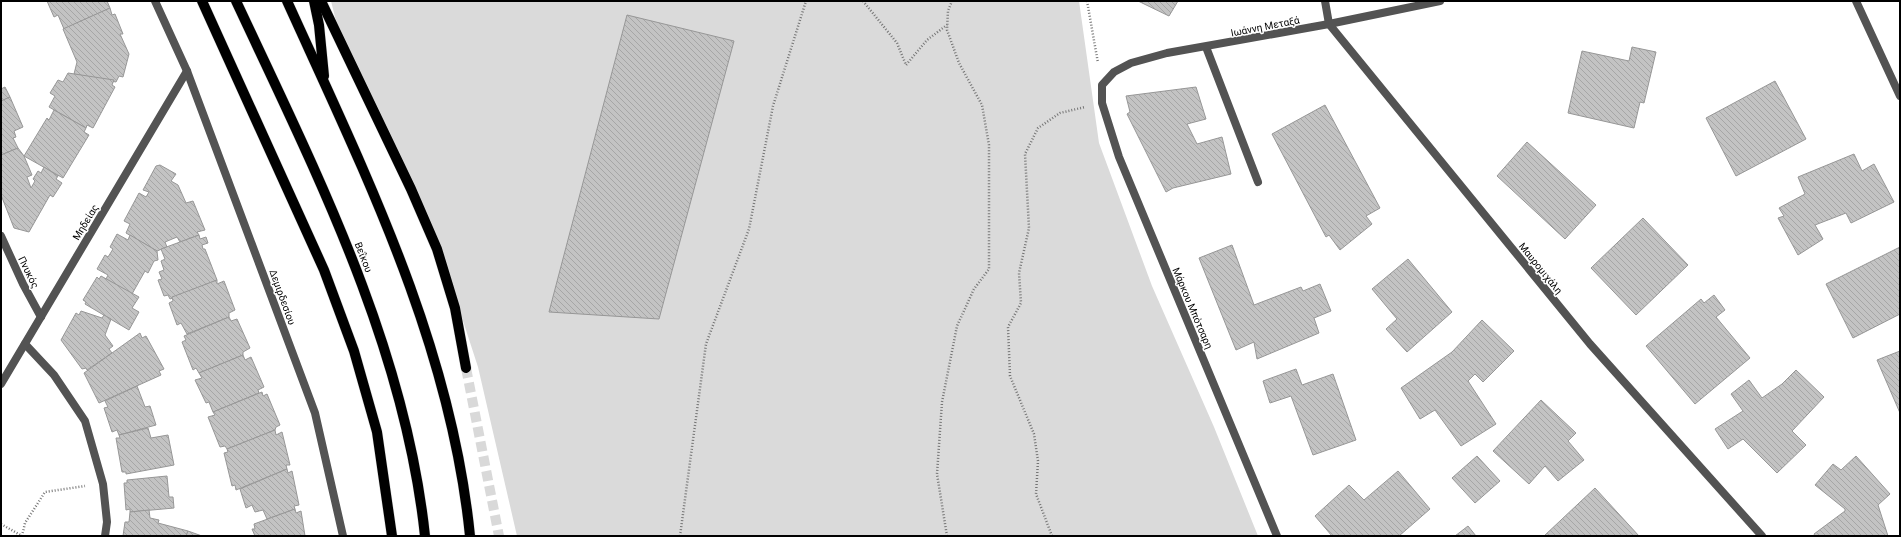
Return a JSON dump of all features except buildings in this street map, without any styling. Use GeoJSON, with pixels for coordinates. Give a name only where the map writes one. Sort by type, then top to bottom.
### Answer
{"type":"FeatureCollection","features":[{"type":"Feature","properties":{"kind":"main road"},"geometry":{"type":"LineString","coordinates":[[202,1],[324,270],[354,351],[376,432],[392,536]]}},
{"type":"Feature","properties":{"kind":"main road","name":"Βεΐκου"},"geometry":{"type":"LineString","coordinates":[[236,1],[313,164],[360,279],[384,348],[404,423],[425,536]]}},
{"type":"Feature","properties":{"kind":"main road"},"geometry":{"type":"LineString","coordinates":[[287,1],[351,139],[402,262],[427,334],[449,412],[470,536]]}},
{"type":"Feature","properties":{"kind":"main road"},"geometry":{"type":"LineString","coordinates":[[314,1],[326,86]]}},
{"type":"Feature","properties":{"kind":"main road"},"geometry":{"type":"LineString","coordinates":[[321,1],[411,188],[438,250],[454,308],[466,368]]}},
{"type":"Feature","properties":{"kind":"street","name":"Δεμιρδεσίου"},"geometry":{"type":"LineString","coordinates":[[155,1],[187,71],[315,413],[343,536]]}},
{"type":"Feature","properties":{"kind":"street","name":"Μαυρομιχάλη"},"geometry":{"type":"LineString","coordinates":[[1325,1],[1329,24],[1590,344],[1762,536]]}},
{"type":"Feature","properties":{"kind":"street","name":"Ιωάννη Μεταξά"},"geometry":{"type":"LineString","coordinates":[[1102,85],[1114,72],[1131,63],[1167,53],[1206,48],[1440,1]]}},
{"type":"Feature","properties":{"kind":"street"},"geometry":{"type":"LineString","coordinates":[[1856,1],[1900,96]]}},
{"type":"Feature","properties":{"kind":"street"},"geometry":{"type":"LineString","coordinates":[[1206,48],[1258,182]]}},
{"type":"Feature","properties":{"kind":"street","name":"Μηδείας"},"geometry":{"type":"LineString","coordinates":[[1,384],[187,71]]}},
{"type":"Feature","properties":{"kind":"street","name":"Μάρκου Μπότσαρη"},"geometry":{"type":"LineString","coordinates":[[1102,85],[1102,103],[1119,157],[1277,536]]}},
{"type":"Feature","properties":{"kind":"street","name":"Πνυκός"},"geometry":{"type":"LineString","coordinates":[[1,236],[23,284],[41,316]]}},
{"type":"Feature","properties":{"kind":"street"},"geometry":{"type":"LineString","coordinates":[[25,344],[54,375],[85,421],[103,484],[107,522],[105,536]]}},
{"type":"Feature","properties":{"kind":"path"},"geometry":{"type":"LineString","coordinates":[[680,536],[706,344],[749,229],[773,106],[806,1]]}},
{"type":"Feature","properties":{"kind":"path"},"geometry":{"type":"LineString","coordinates":[[863,1],[897,43],[906,65],[927,40],[947,25]]}},
{"type":"Feature","properties":{"kind":"path"},"geometry":{"type":"LineString","coordinates":[[947,536],[937,474],[942,402],[957,326],[974,289],[989,269],[989,144],[982,105],[959,63],[947,30],[948,11],[952,1]]}},
{"type":"Feature","properties":{"kind":"path"},"geometry":{"type":"LineString","coordinates":[[1087,1],[1102,85]]}},
{"type":"Feature","properties":{"kind":"path"},"geometry":{"type":"LineString","coordinates":[[1052,536],[1036,494],[1038,461],[1034,434],[1010,376],[1008,327],[1021,303],[1019,273],[1028,228],[1025,154],[1038,128],[1060,113],[1102,103]]}},
{"type":"Feature","properties":{"kind":"path"},"geometry":{"type":"LineString","coordinates":[[1,524],[22,536],[25,523],[45,492],[103,484]]}},
{"type":"Feature","properties":{"kind":"shaded area"},"geometry":{"type":"Polygon","coordinates":[[[331,1],[1079,1],[1099,143],[1152,286],[1214,427],[1258,536],[517,536],[478,367],[439,247],[337,25],[331,1]]]}},
{"type":"Feature","properties":{"kind":"tunnel"},"geometry":{"type":"LineString","coordinates":[[466,368],[499,536]]}}]}
